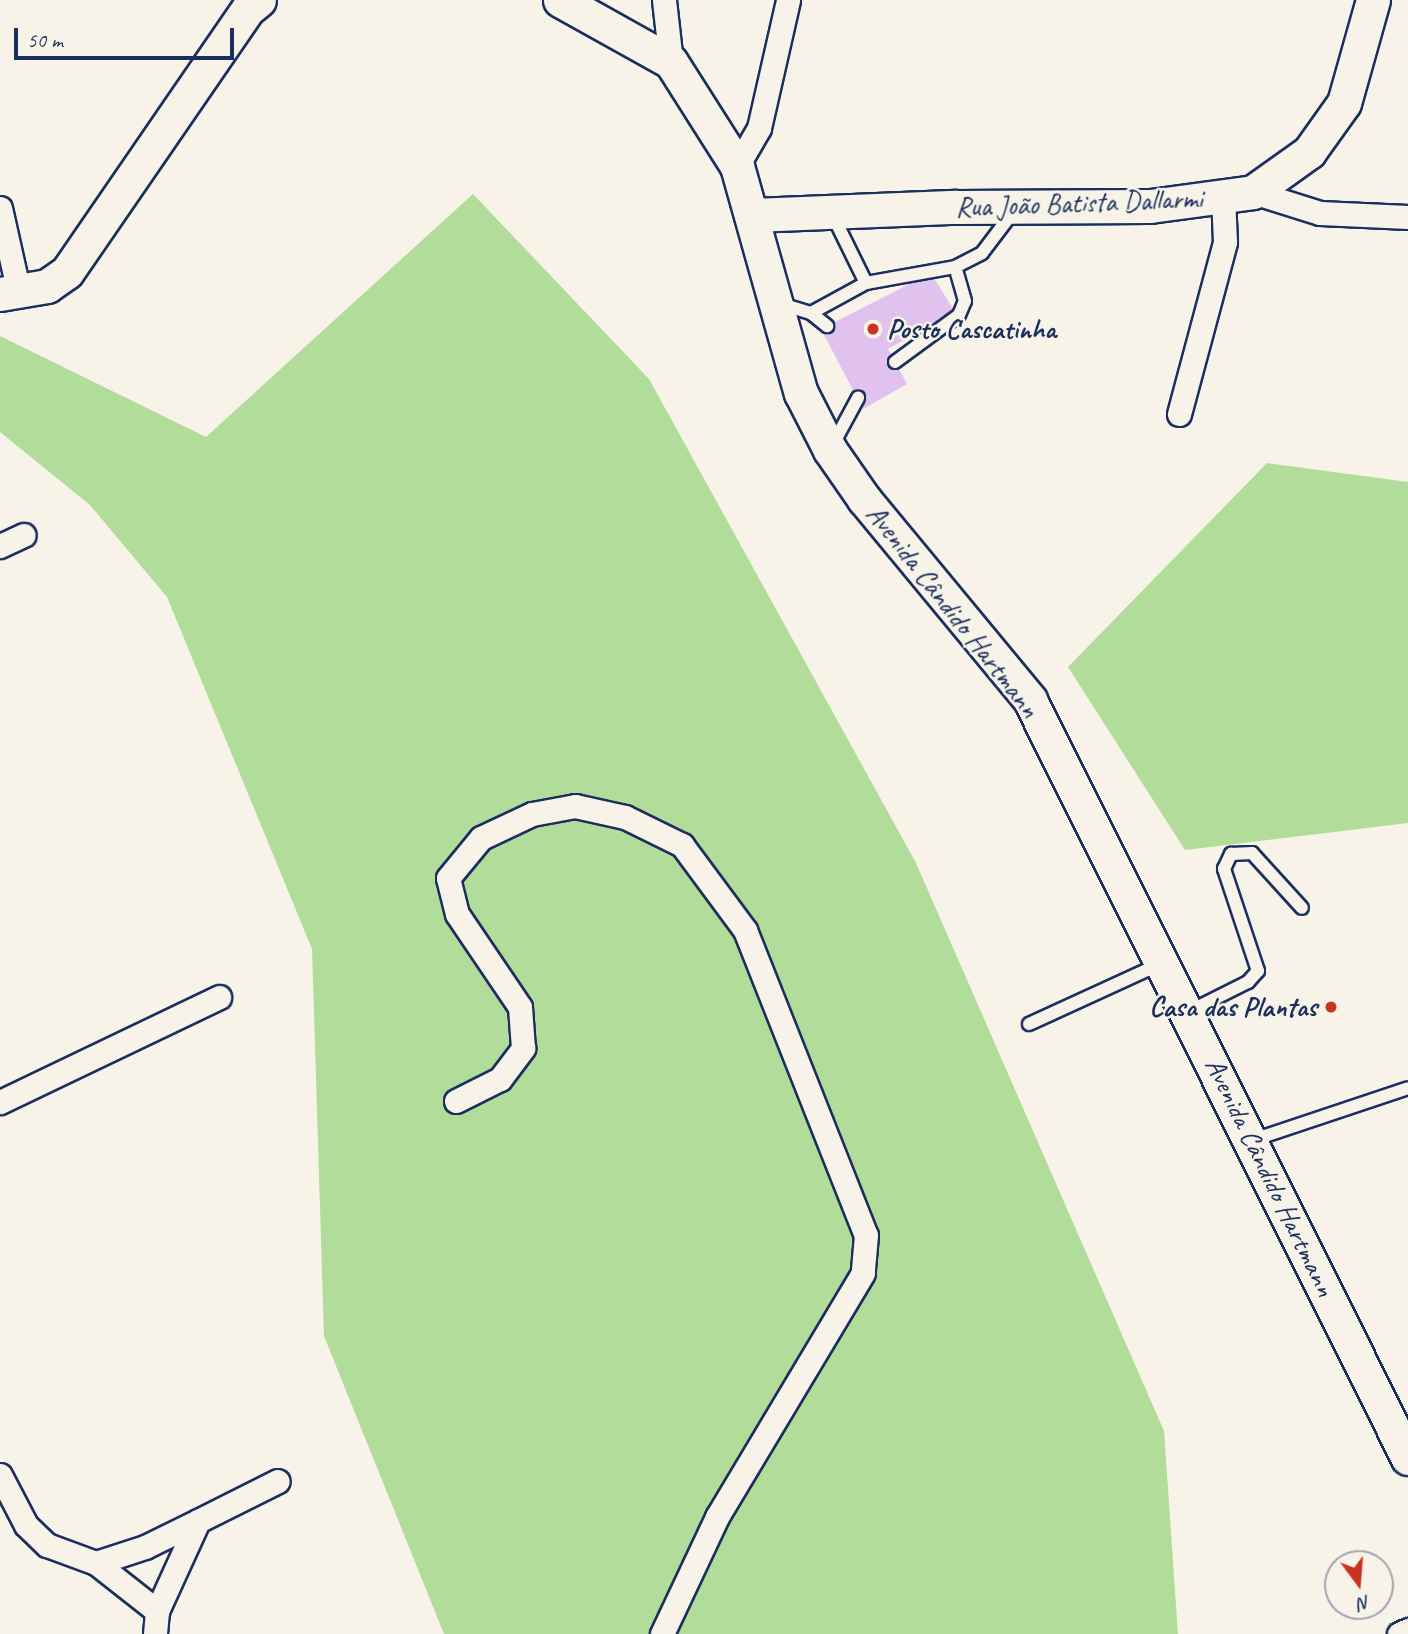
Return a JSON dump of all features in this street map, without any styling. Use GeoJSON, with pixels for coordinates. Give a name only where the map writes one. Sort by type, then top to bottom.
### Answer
{"type":"FeatureCollection","features":[{"type":"Feature","properties":{"kind":"main road"},"geometry":{"type":"LineString","coordinates":[[10,294],[47,286],[67,272],[248,9],[260,0]]}},
{"type":"Feature","properties":{"kind":"main road","name":"Avenida Cândido Hartmann"},"geometry":{"type":"LineString","coordinates":[[559,0],[671,62],[737,166],[753,215],[774,302],[801,393],[830,450],[864,499],[1030,700],[1253,1140],[1408,1458]]}},
{"type":"Feature","properties":{"kind":"main road","name":"Rua João Batista Dallarmi"},"geometry":{"type":"LineString","coordinates":[[753,215],[1150,206],[1238,195],[1308,152],[1344,103],[1373,0]]}},
{"type":"Feature","properties":{"kind":"street"},"geometry":{"type":"LineString","coordinates":[[664,0],[671,62]]}},
{"type":"Feature","properties":{"kind":"street"},"geometry":{"type":"LineString","coordinates":[[737,166],[758,128],[788,0]]}},
{"type":"Feature","properties":{"kind":"street"},"geometry":{"type":"LineString","coordinates":[[1179,414],[1238,195],[1321,213],[1408,216]]}},
{"type":"Feature","properties":{"kind":"street"},"geometry":{"type":"LineString","coordinates":[[0,208],[10,294]]}},
{"type":"Feature","properties":{"kind":"street"},"geometry":{"type":"LineString","coordinates":[[0,546],[24,535]]}},
{"type":"Feature","properties":{"kind":"street"},"geometry":{"type":"LineString","coordinates":[[456,1101],[500,1079],[523,1048],[520,1007],[457,914],[449,878],[481,838],[532,814],[575,806],[625,817],[682,845],[745,930],[866,1235],[863,1273],[717,1517],[662,1634]]}},
{"type":"Feature","properties":{"kind":"street"},"geometry":{"type":"LineString","coordinates":[[0,1102],[219,997]]}},
{"type":"Feature","properties":{"kind":"street"},"geometry":{"type":"LineString","coordinates":[[0,1475],[26,1525],[47,1545],[96,1563],[156,1623],[198,1521]]}},
{"type":"Feature","properties":{"kind":"street"},"geometry":{"type":"LineString","coordinates":[[96,1563],[145,1547],[278,1481]]}},
{"type":"Feature","properties":{"kind":"street"},"geometry":{"type":"LineString","coordinates":[[1399,1634],[1408,1630]]}},
{"type":"Feature","properties":{"kind":"lane"},"geometry":{"type":"LineString","coordinates":[[811,313],[866,283],[955,267],[982,253],[1016,208]]}},
{"type":"Feature","properties":{"kind":"lane"},"geometry":{"type":"LineString","coordinates":[[831,212],[866,283]]}},
{"type":"Feature","properties":{"kind":"lane"},"geometry":{"type":"LineString","coordinates":[[895,362],[959,315],[965,301],[955,267]]}},
{"type":"Feature","properties":{"kind":"lane"},"geometry":{"type":"LineString","coordinates":[[774,302],[811,313],[827,326]]}},
{"type":"Feature","properties":{"kind":"lane"},"geometry":{"type":"LineString","coordinates":[[830,450],[858,398]]}},
{"type":"Feature","properties":{"kind":"lane"},"geometry":{"type":"LineString","coordinates":[[1188,1012],[1248,982],[1258,971],[1224,869],[1231,854],[1252,853],[1302,908]]}},
{"type":"Feature","properties":{"kind":"lane"},"geometry":{"type":"LineString","coordinates":[[1029,1024],[1163,962]]}},
{"type":"Feature","properties":{"kind":"lane"},"geometry":{"type":"LineString","coordinates":[[1253,1140],[1408,1088]]}},
{"type":"Feature","properties":{"kind":"green space"},"geometry":{"type":"Polygon","coordinates":[[[473,194],[649,379],[916,863],[1164,1431],[1178,1634],[444,1634],[324,1336],[312,949],[167,597],[90,505],[0,432],[0,336],[206,437],[473,194]]]}},
{"type":"Feature","properties":{"kind":"green space"},"geometry":{"type":"Polygon","coordinates":[[[1267,463],[1408,482],[1408,823],[1185,850],[1068,667],[1267,463]]]}},
{"type":"Feature","properties":{"kind":"building"},"geometry":{"type":"Polygon","coordinates":[[[931,273],[955,312],[888,349],[907,384],[863,409],[821,329],[931,273]]]}},
{"type":"Feature","properties":{"kind":"place","name":"Posto Cascatinha"},"geometry":{"type":"Point","coordinates":[873,329]}},
{"type":"Feature","properties":{"kind":"place","name":"Casa das Plantas"},"geometry":{"type":"Point","coordinates":[1331,1007]}}]}
